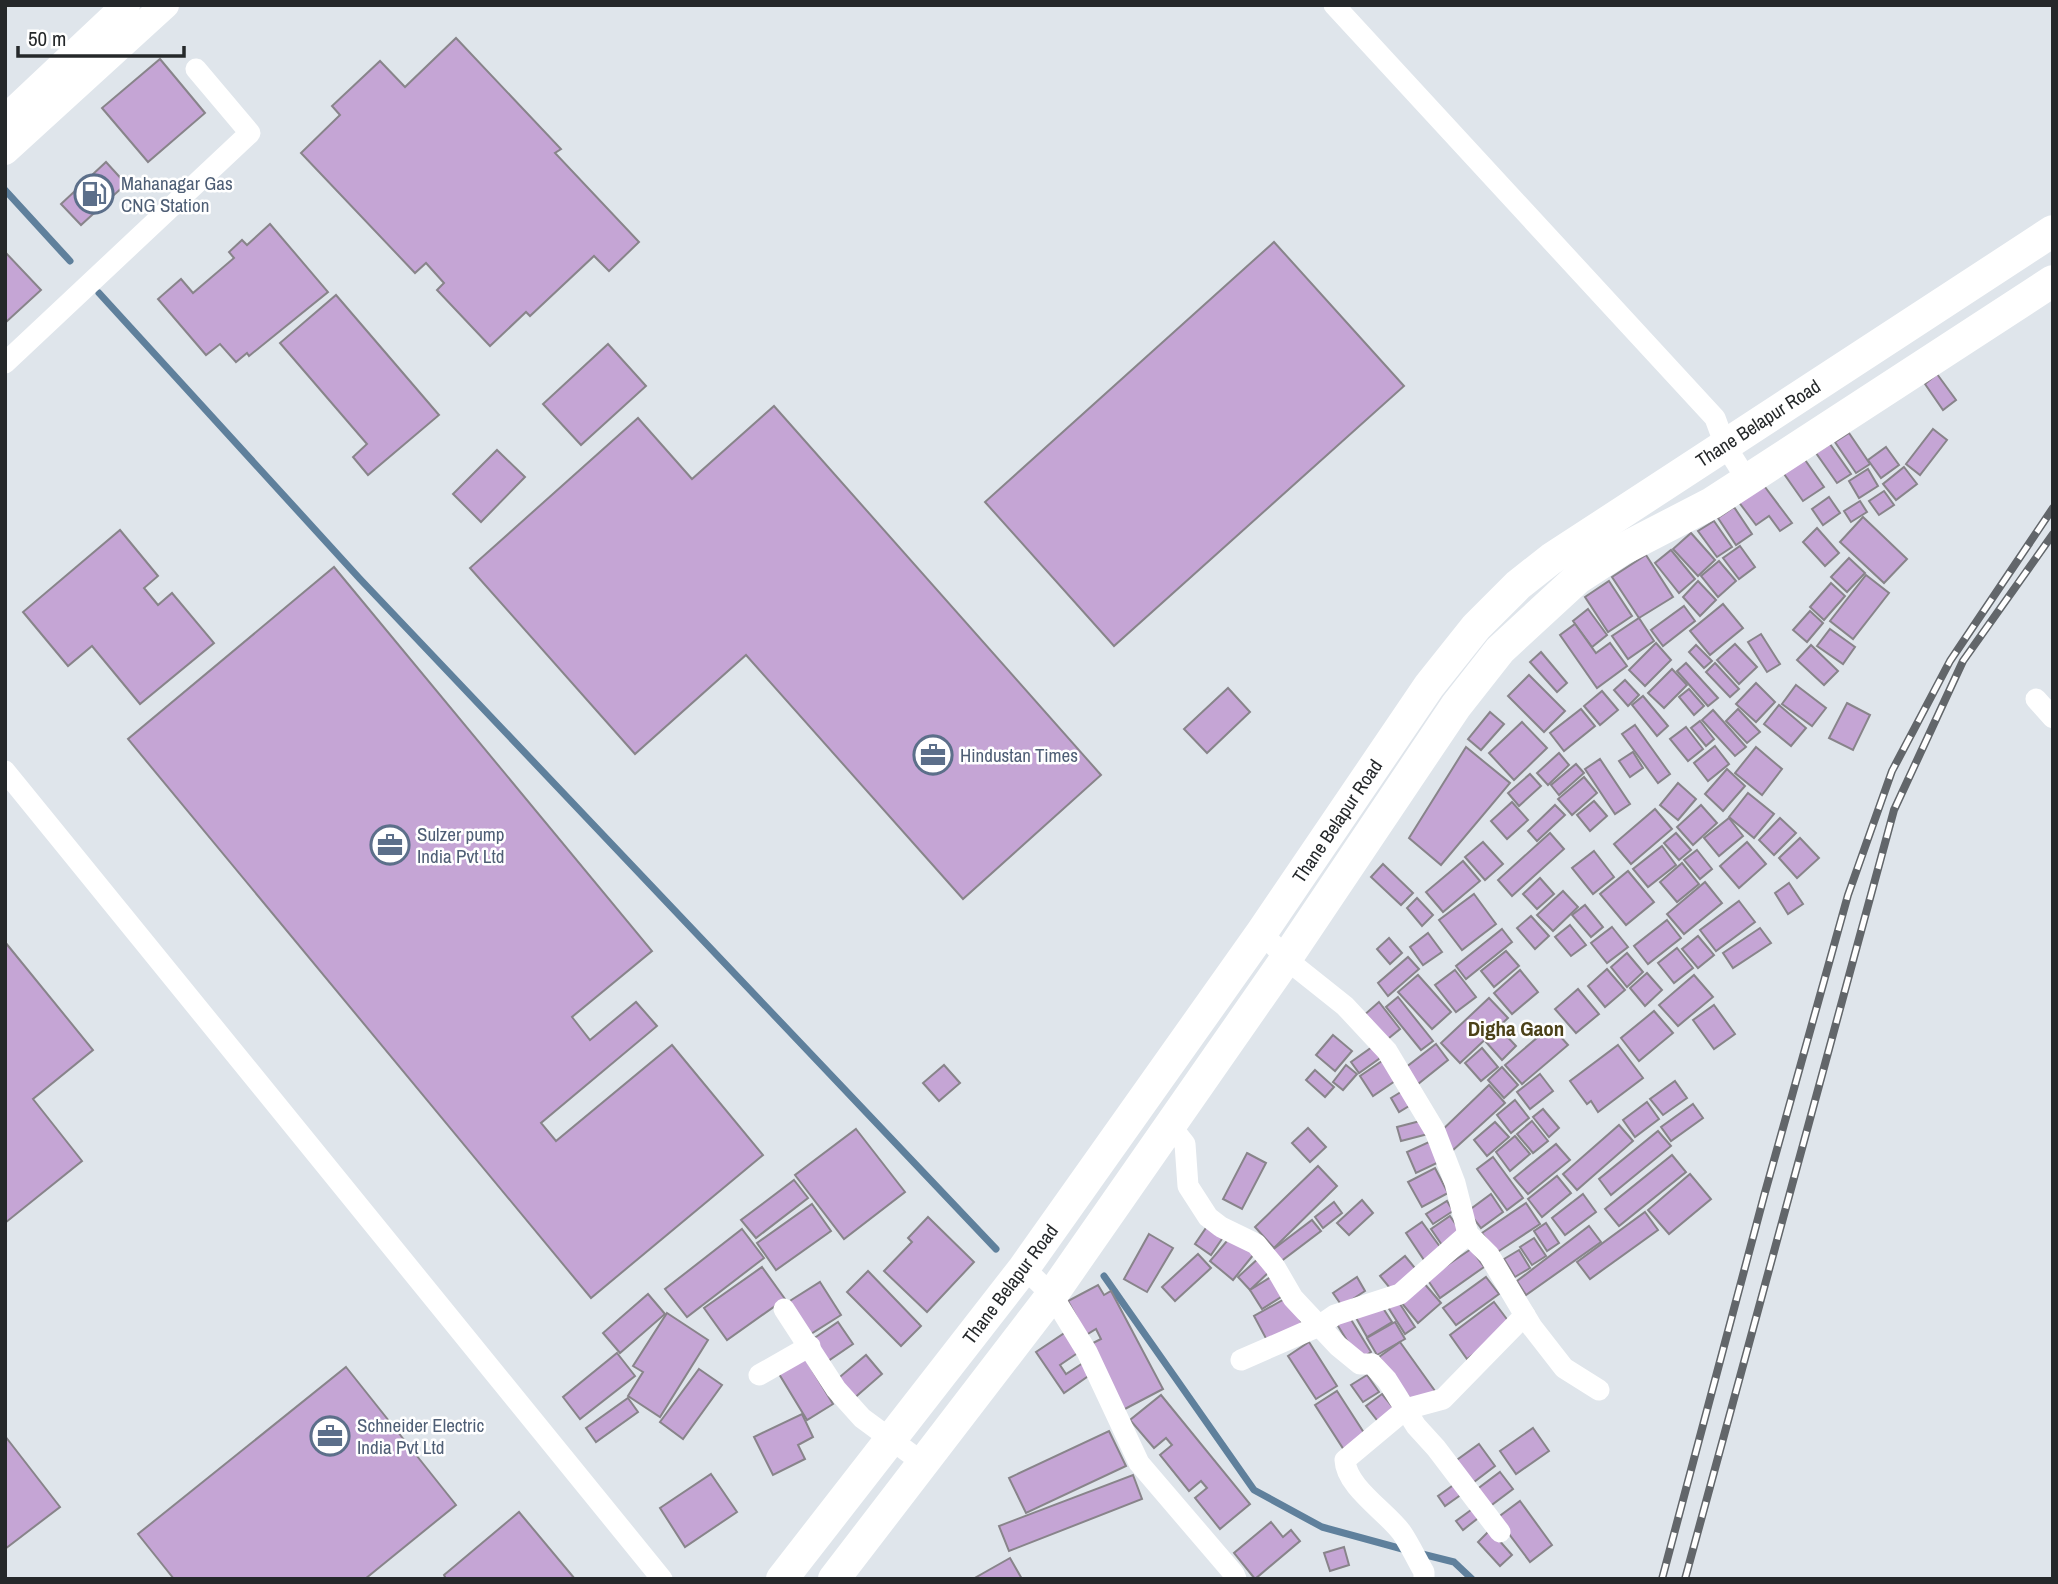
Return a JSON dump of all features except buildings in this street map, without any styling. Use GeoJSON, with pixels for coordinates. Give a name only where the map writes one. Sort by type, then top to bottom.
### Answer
{"type":"FeatureCollection","features":[{"type":"Feature","properties":{"kind":"main road"},"geometry":{"type":"LineString","coordinates":[[7,118],[126,5]]}},
{"type":"Feature","properties":{"kind":"main road"},"geometry":{"type":"LineString","coordinates":[[5,151],[164,5]]}},
{"type":"Feature","properties":{"kind":"main road","name":"Thane Belapur Road"},"geometry":{"type":"LineString","coordinates":[[782,1579],[1024,1268],[1262,932],[1429,686],[1476,627],[1518,585],[1551,559],[2053,231]]}},
{"type":"Feature","properties":{"kind":"main road","name":"Thane Belapur Road"},"geometry":{"type":"LineString","coordinates":[[834,1579],[1052,1295],[1286,959],[1455,706],[1500,650],[1578,578],[1621,550],[1712,503],[2053,281]]}},
{"type":"Feature","properties":{"kind":"street"},"geometry":{"type":"LineString","coordinates":[[1334,5],[1715,418],[1725,445],[1747,480]]}},
{"type":"Feature","properties":{"kind":"street"},"geometry":{"type":"LineString","coordinates":[[5,363],[250,133],[196,69]]}},
{"type":"Feature","properties":{"kind":"street"},"geometry":{"type":"LineString","coordinates":[[2035,699],[2053,718]]}},
{"type":"Feature","properties":{"kind":"street"},"geometry":{"type":"LineString","coordinates":[[5,771],[662,1579]]}},
{"type":"Feature","properties":{"kind":"street"},"geometry":{"type":"LineString","coordinates":[[1262,932],[1286,959],[1345,1006],[1387,1051],[1436,1131],[1455,1183],[1468,1234],[1489,1255],[1525,1315],[1564,1368],[1599,1390]]}},
{"type":"Feature","properties":{"kind":"street"},"geometry":{"type":"LineString","coordinates":[[1170,1125],[1185,1144],[1188,1186],[1208,1217],[1221,1227],[1256,1244],[1275,1267],[1293,1298],[1338,1346],[1360,1364],[1372,1364],[1387,1380],[1416,1426],[1500,1532]]}},
{"type":"Feature","properties":{"kind":"street"},"geometry":{"type":"LineString","coordinates":[[1241,1360],[1319,1326],[1335,1315],[1400,1294],[1468,1234]]}},
{"type":"Feature","properties":{"kind":"street"},"geometry":{"type":"LineString","coordinates":[[1024,1268],[1052,1295],[1087,1352],[1139,1463],[1236,1579]]}},
{"type":"Feature","properties":{"kind":"street"},"geometry":{"type":"LineString","coordinates":[[784,1309],[836,1389],[862,1418],[923,1462]]}},
{"type":"Feature","properties":{"kind":"street"},"geometry":{"type":"LineString","coordinates":[[1421,1570],[1401,1532],[1362,1492],[1345,1468],[1345,1460],[1406,1409],[1443,1399],[1525,1315]]}},
{"type":"Feature","properties":{"kind":"street"},"geometry":{"type":"LineString","coordinates":[[759,1375],[810,1346]]}},
{"type":"Feature","properties":{"kind":"waterway"},"geometry":{"type":"LineString","coordinates":[[5,190],[70,261]]}},
{"type":"Feature","properties":{"kind":"waterway"},"geometry":{"type":"LineString","coordinates":[[99,293],[360,579],[996,1249]]}},
{"type":"Feature","properties":{"kind":"waterway"},"geometry":{"type":"LineString","coordinates":[[1104,1276],[1254,1490],[1322,1527],[1406,1550]]}},
{"type":"Feature","properties":{"kind":"waterway"},"geometry":{"type":"LineString","coordinates":[[1418,1553],[1454,1562],[1472,1579]]}},
{"type":"Feature","properties":{"kind":"railway"},"geometry":{"type":"LineString","coordinates":[[1662,1579],[1848,895],[1892,771],[1950,661],[2053,508]]}},
{"type":"Feature","properties":{"kind":"railway"},"geometry":{"type":"LineString","coordinates":[[1685,1579],[1894,810],[1963,661],[2053,534]]}},
{"type":"Feature","properties":{"kind":"place","name":"Mahanagar Gas CNG Station"},"geometry":{"type":"Point","coordinates":[94,194]}},
{"type":"Feature","properties":{"kind":"place","name":"Hindustan Times"},"geometry":{"type":"Point","coordinates":[933,755]}},
{"type":"Feature","properties":{"kind":"place","name":"Sulzer pump India Pvt Ltd"},"geometry":{"type":"Point","coordinates":[390,845]}},
{"type":"Feature","properties":{"kind":"place","name":"Schneider Electric India Pvt Ltd"},"geometry":{"type":"Point","coordinates":[330,1436]}},
{"type":"Feature","properties":{"kind":"district","name":"Digha Gaon"},"geometry":{"type":"Point","coordinates":[1516,1028]}}]}
